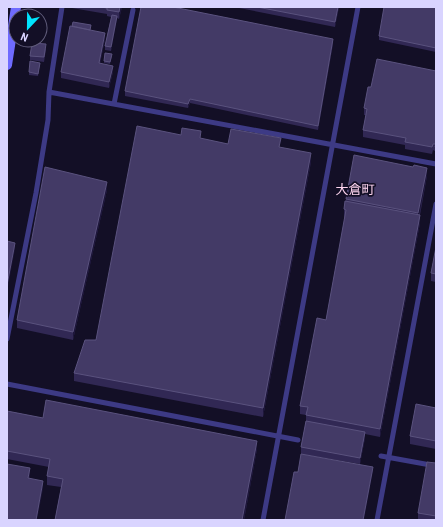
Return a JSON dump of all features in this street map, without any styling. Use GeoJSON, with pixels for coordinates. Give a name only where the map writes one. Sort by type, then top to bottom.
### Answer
{"type":"FeatureCollection","features":[{"type":"Feature","properties":{"kind":"street"},"geometry":{"type":"LineString","coordinates":[[7,66],[16,7]]}},
{"type":"Feature","properties":{"kind":"lane"},"geometry":{"type":"LineString","coordinates":[[7,339],[44,149],[48,120],[49,92],[62,7]]}},
{"type":"Feature","properties":{"kind":"lane"},"geometry":{"type":"LineString","coordinates":[[263,520],[358,7]]}},
{"type":"Feature","properties":{"kind":"lane"},"geometry":{"type":"LineString","coordinates":[[114,104],[133,10]]}},
{"type":"Feature","properties":{"kind":"lane"},"geometry":{"type":"LineString","coordinates":[[49,92],[436,164]]}},
{"type":"Feature","properties":{"kind":"lane"},"geometry":{"type":"LineString","coordinates":[[377,520],[390,457],[436,204]]}},
{"type":"Feature","properties":{"kind":"lane"},"geometry":{"type":"LineString","coordinates":[[7,384],[298,440]]}},
{"type":"Feature","properties":{"kind":"lane"},"geometry":{"type":"LineString","coordinates":[[381,456],[436,466]]}},
{"type":"Feature","properties":{"kind":"building"},"geometry":{"type":"Polygon","coordinates":[[[101,7],[120,7],[119,12],[107,10],[107,8],[101,7]]]}},
{"type":"Feature","properties":{"kind":"building"},"geometry":{"type":"Polygon","coordinates":[[[141,7],[173,7],[333,39],[318,126],[190,99],[188,104],[125,91],[141,7]]]}},
{"type":"Feature","properties":{"kind":"building"},"geometry":{"type":"Polygon","coordinates":[[[257,7],[338,7],[335,22],[257,7]]]}},
{"type":"Feature","properties":{"kind":"building"},"geometry":{"type":"Polygon","coordinates":[[[384,7],[436,7],[436,48],[379,36],[384,7]]]}},
{"type":"Feature","properties":{"kind":"building"},"geometry":{"type":"Polygon","coordinates":[[[112,15],[117,16],[111,47],[105,46],[112,15]]]}},
{"type":"Feature","properties":{"kind":"building"},"geometry":{"type":"Polygon","coordinates":[[[73,22],[91,25],[90,30],[72,26],[73,22]]]}},
{"type":"Feature","properties":{"kind":"building"},"geometry":{"type":"Polygon","coordinates":[[[70,26],[105,33],[99,63],[113,66],[109,82],[61,72],[70,26]]]}},
{"type":"Feature","properties":{"kind":"building"},"geometry":{"type":"Polygon","coordinates":[[[31,48],[45,48],[44,57],[30,56],[31,48]]]}},
{"type":"Feature","properties":{"kind":"building"},"geometry":{"type":"Polygon","coordinates":[[[105,53],[112,54],[110,62],[104,61],[105,53]]]}},
{"type":"Feature","properties":{"kind":"building"},"geometry":{"type":"Polygon","coordinates":[[[377,59],[436,71],[436,144],[433,144],[432,147],[405,142],[406,138],[363,130],[367,109],[364,108],[368,87],[371,87],[377,59]]]}},
{"type":"Feature","properties":{"kind":"building"},"geometry":{"type":"Polygon","coordinates":[[[30,61],[40,63],[38,74],[29,72],[30,61]]]}},
{"type":"Feature","properties":{"kind":"building"},"geometry":{"type":"Polygon","coordinates":[[[137,126],[181,135],[182,128],[201,131],[200,138],[228,144],[231,129],[281,138],[279,147],[311,153],[263,408],[74,373],[85,340],[96,340],[137,126]]]}},
{"type":"Feature","properties":{"kind":"building"},"geometry":{"type":"Polygon","coordinates":[[[354,155],[413,167],[414,165],[427,168],[418,213],[346,199],[354,155]]]}},
{"type":"Feature","properties":{"kind":"building"},"geometry":{"type":"Polygon","coordinates":[[[45,167],[107,182],[73,332],[17,320],[45,167]]]}},
{"type":"Feature","properties":{"kind":"building"},"geometry":{"type":"Polygon","coordinates":[[[345,201],[420,215],[380,429],[306,415],[308,407],[300,406],[317,318],[326,320],[346,210],[344,209],[345,201]]]}},
{"type":"Feature","properties":{"kind":"building"},"geometry":{"type":"Polygon","coordinates":[[[7,241],[15,243],[7,285],[7,241]]]}},
{"type":"Feature","properties":{"kind":"building"},"geometry":{"type":"Polygon","coordinates":[[[436,247],[436,274],[431,273],[436,247]]]}},
{"type":"Feature","properties":{"kind":"building"},"geometry":{"type":"Polygon","coordinates":[[[46,400],[257,441],[242,520],[55,520],[63,479],[47,476],[50,459],[7,451],[7,411],[43,418],[46,400]]]}},
{"type":"Feature","properties":{"kind":"building"},"geometry":{"type":"Polygon","coordinates":[[[416,404],[436,408],[436,441],[410,436],[416,404]]]}},
{"type":"Feature","properties":{"kind":"building"},"geometry":{"type":"Polygon","coordinates":[[[306,421],[365,432],[360,458],[301,447],[306,421]]]}},
{"type":"Feature","properties":{"kind":"building"},"geometry":{"type":"Polygon","coordinates":[[[301,454],[373,467],[363,520],[285,520],[294,472],[298,472],[301,454]]]}},
{"type":"Feature","properties":{"kind":"building"},"geometry":{"type":"Polygon","coordinates":[[[427,462],[436,463],[436,516],[418,513],[427,462]]]}},
{"type":"Feature","properties":{"kind":"building"},"geometry":{"type":"Polygon","coordinates":[[[7,464],[30,468],[28,478],[43,481],[36,520],[7,520],[7,464]]]}},
{"type":"Feature","properties":{"kind":"district","name":"大倉町"},"geometry":{"type":"Point","coordinates":[355,189]}}]}
